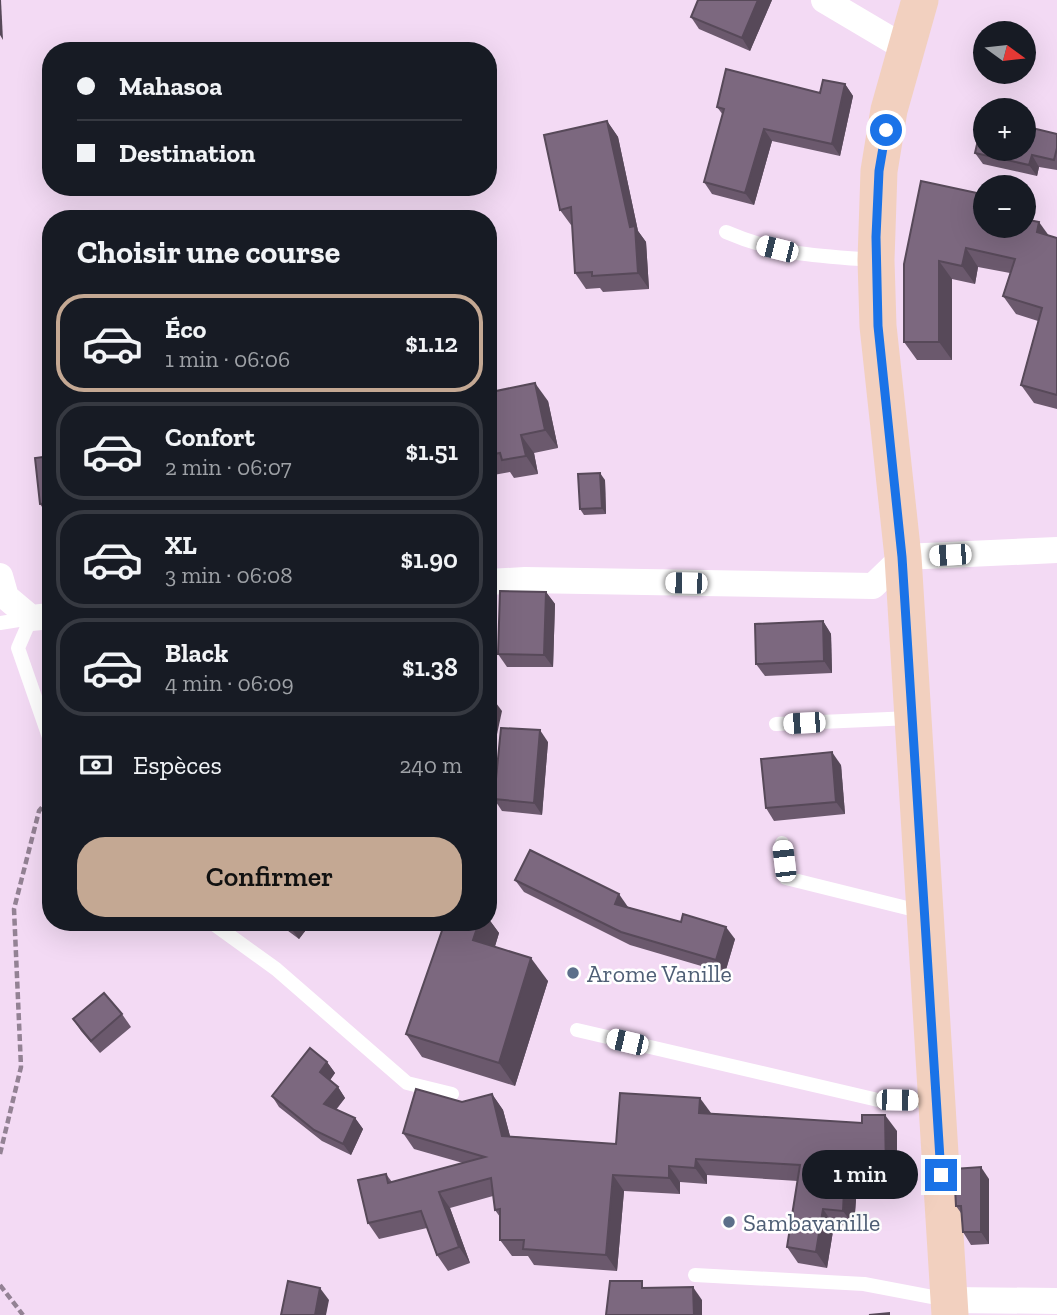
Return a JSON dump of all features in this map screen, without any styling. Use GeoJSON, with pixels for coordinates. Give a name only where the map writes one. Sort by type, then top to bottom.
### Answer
{"type":"FeatureCollection","features":[{"type":"Feature","properties":{"kind":"main road"},"geometry":{"type":"LineString","coordinates":[[920,0],[889,110],[879,171],[876,260],[878,326],[902,557],[949,1308]]}},
{"type":"Feature","properties":{"kind":"street"},"geometry":{"type":"LineString","coordinates":[[824,0],[905,48]]}},
{"type":"Feature","properties":{"kind":"street"},"geometry":{"type":"LineString","coordinates":[[497,582],[873,586],[902,557],[1057,550]]}},
{"type":"Feature","properties":{"kind":"street"},"geometry":{"type":"LineString","coordinates":[[0,576],[6,597],[41,617]]}},
{"type":"Feature","properties":{"kind":"street"},"geometry":{"type":"LineString","coordinates":[[949,1308],[1057,1301]]}},
{"type":"Feature","properties":{"kind":"lane"},"geometry":{"type":"LineString","coordinates":[[726,232],[753,243],[800,255],[876,260]]}},
{"type":"Feature","properties":{"kind":"lane"},"geometry":{"type":"LineString","coordinates":[[0,623],[41,617]]}},
{"type":"Feature","properties":{"kind":"lane"},"geometry":{"type":"LineString","coordinates":[[41,617],[18,648],[42,717]]}},
{"type":"Feature","properties":{"kind":"lane"},"geometry":{"type":"LineString","coordinates":[[776,724],[912,718]]}},
{"type":"Feature","properties":{"kind":"lane"},"geometry":{"type":"LineString","coordinates":[[782,844],[786,878],[925,912]]}},
{"type":"Feature","properties":{"kind":"lane"},"geometry":{"type":"LineString","coordinates":[[223,931],[276,969],[407,1083],[452,1094]]}},
{"type":"Feature","properties":{"kind":"lane"},"geometry":{"type":"LineString","coordinates":[[577,1030],[878,1100],[936,1101]]}},
{"type":"Feature","properties":{"kind":"lane"},"geometry":{"type":"LineString","coordinates":[[695,1275],[864,1284],[949,1308]]}},
{"type":"Feature","properties":{"kind":"path"},"geometry":{"type":"LineString","coordinates":[[0,1154],[21,1067],[14,909],[38,811],[42,806]]}},
{"type":"Feature","properties":{"kind":"path"},"geometry":{"type":"LineString","coordinates":[[0,1285],[23,1315]]}},
{"type":"Feature","properties":{"kind":"building"},"geometry":{"type":"Polygon","coordinates":[[[698,0],[758,0],[742,38],[691,17],[698,0]]]}},
{"type":"Feature","properties":{"kind":"building"},"geometry":{"type":"Polygon","coordinates":[[[726,69],[820,93],[823,80],[845,84],[832,144],[764,129],[745,193],[704,182],[724,109],[717,107],[726,69]]]}},
{"type":"Feature","properties":{"kind":"building"},"geometry":{"type":"Polygon","coordinates":[[[607,121],[630,227],[635,226],[638,273],[592,276],[592,272],[575,273],[571,207],[560,210],[544,135],[607,121]]]}},
{"type":"Feature","properties":{"kind":"building"},"geometry":{"type":"Polygon","coordinates":[[[1036,129],[1057,134],[1054,160],[1036,156],[1036,129]]]}},
{"type":"Feature","properties":{"kind":"building"},"geometry":{"type":"Polygon","coordinates":[[[1011,161],[1030,161],[1029,165],[1011,161]]]}},
{"type":"Feature","properties":{"kind":"building"},"geometry":{"type":"Polygon","coordinates":[[[921,181],[973,192],[973,238],[1036,238],[1036,221],[1039,222],[1037,232],[1057,238],[1057,395],[1021,385],[1042,308],[1003,296],[1015,259],[966,248],[962,266],[939,261],[939,342],[904,342],[904,264],[921,181]]]}},
{"type":"Feature","properties":{"kind":"building"},"geometry":{"type":"Polygon","coordinates":[[[535,383],[545,430],[521,435],[526,456],[502,460],[500,453],[497,454],[497,391],[535,383]]]}},
{"type":"Feature","properties":{"kind":"building"},"geometry":{"type":"Polygon","coordinates":[[[42,457],[42,504],[40,504],[35,458],[42,457]]]}},
{"type":"Feature","properties":{"kind":"building"},"geometry":{"type":"Polygon","coordinates":[[[600,473],[602,508],[580,509],[578,474],[600,473]]]}},
{"type":"Feature","properties":{"kind":"building"},"geometry":{"type":"Polygon","coordinates":[[[500,591],[546,592],[544,655],[498,654],[500,591]]]}},
{"type":"Feature","properties":{"kind":"building"},"geometry":{"type":"Polygon","coordinates":[[[823,621],[824,661],[756,664],[755,624],[823,621]]]}},
{"type":"Feature","properties":{"kind":"building"},"geometry":{"type":"Polygon","coordinates":[[[501,728],[540,730],[534,803],[497,799],[501,728]]]}},
{"type":"Feature","properties":{"kind":"building"},"geometry":{"type":"Polygon","coordinates":[[[832,752],[836,802],[766,808],[761,759],[832,752]]]}},
{"type":"Feature","properties":{"kind":"building"},"geometry":{"type":"Polygon","coordinates":[[[530,850],[619,894],[615,904],[681,922],[683,914],[726,927],[716,960],[621,932],[515,880],[530,850]]]}},
{"type":"Feature","properties":{"kind":"building"},"geometry":{"type":"Polygon","coordinates":[[[442,931],[476,931],[473,940],[531,958],[499,1063],[406,1034],[442,931]]]}},
{"type":"Feature","properties":{"kind":"building"},"geometry":{"type":"Polygon","coordinates":[[[104,993],[122,1014],[91,1041],[73,1019],[104,993]]]}},
{"type":"Feature","properties":{"kind":"building"},"geometry":{"type":"Polygon","coordinates":[[[310,1048],[327,1062],[320,1072],[338,1087],[324,1104],[355,1118],[343,1144],[314,1130],[272,1096],[310,1048]]]}},
{"type":"Feature","properties":{"kind":"building"},"geometry":{"type":"Polygon","coordinates":[[[416,1089],[462,1102],[492,1094],[502,1136],[616,1144],[620,1093],[700,1098],[699,1113],[862,1123],[862,1115],[885,1115],[886,1170],[845,1170],[843,1211],[823,1209],[816,1252],[787,1247],[800,1165],[696,1159],[695,1168],[669,1166],[669,1178],[613,1175],[606,1255],[523,1249],[524,1240],[500,1240],[500,1209],[495,1210],[491,1178],[439,1192],[459,1247],[437,1255],[421,1211],[368,1223],[358,1180],[386,1174],[388,1183],[485,1157],[403,1133],[416,1089]]]}},
{"type":"Feature","properties":{"kind":"building"},"geometry":{"type":"Polygon","coordinates":[[[981,1167],[981,1232],[963,1232],[961,1206],[956,1206],[954,1169],[981,1167]]]}},
{"type":"Feature","properties":{"kind":"building"},"geometry":{"type":"Polygon","coordinates":[[[288,1281],[320,1288],[315,1315],[281,1315],[288,1281]]]}},
{"type":"Feature","properties":{"kind":"building"},"geometry":{"type":"Polygon","coordinates":[[[610,1281],[642,1281],[642,1288],[693,1287],[694,1315],[606,1315],[610,1281]]]}},
{"type":"Feature","properties":{"kind":"place","name":"Arome Vanille"},"geometry":{"type":"Point","coordinates":[573,973]}},
{"type":"Feature","properties":{"kind":"place","name":"Sambavanille"},"geometry":{"type":"Point","coordinates":[729,1222]}},
{"type":"Feature","properties":{"kind":"route"},"geometry":{"type":"LineString","coordinates":[[886,130],[879,171],[876,237],[878,326],[902,557],[941,1175]]}}]}
